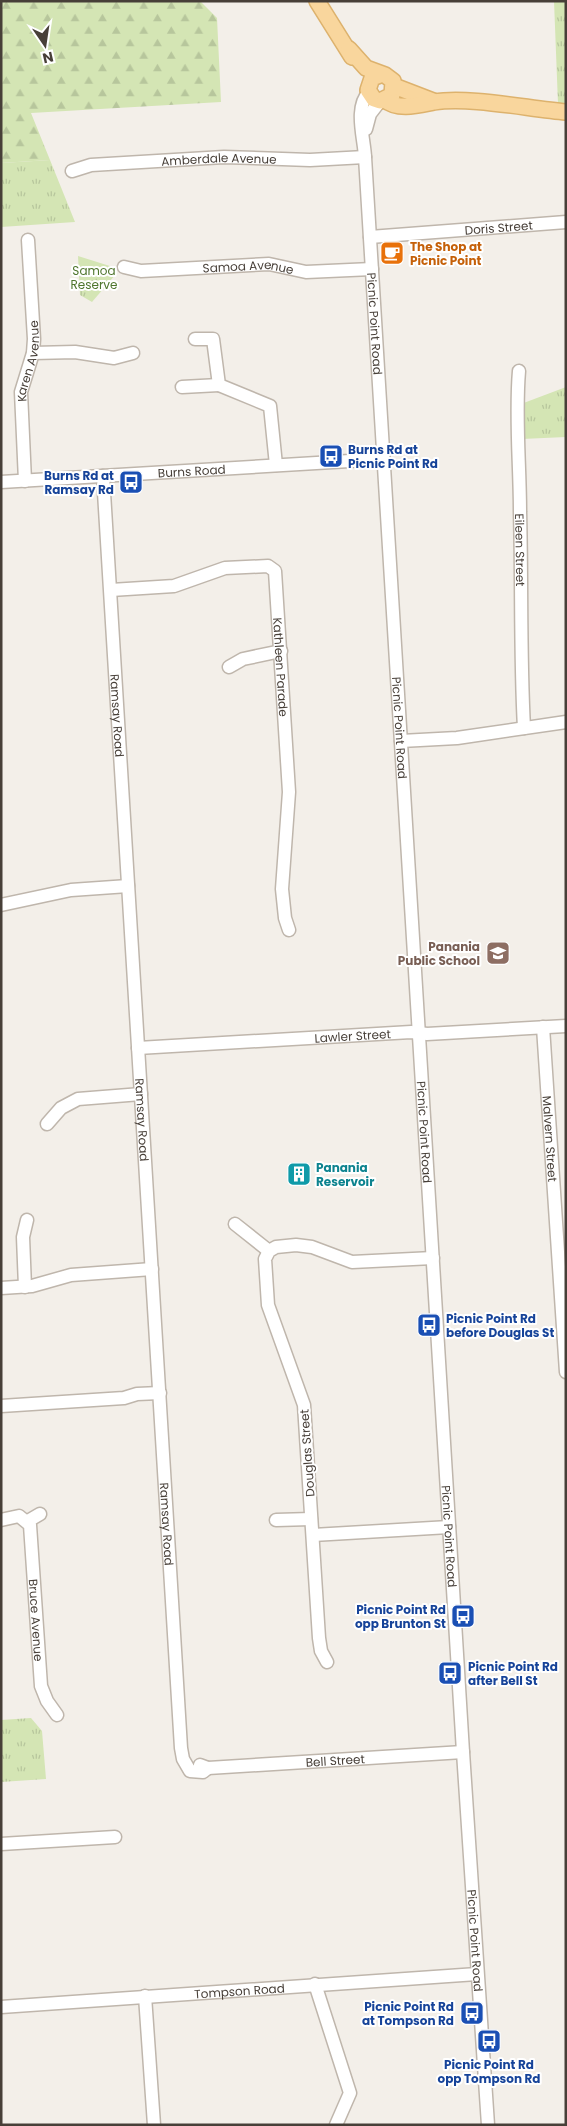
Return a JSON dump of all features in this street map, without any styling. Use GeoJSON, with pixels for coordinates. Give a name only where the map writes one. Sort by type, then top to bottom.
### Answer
{"type":"FeatureCollection","features":[{"type":"Feature","properties":{"kind":"main road"},"geometry":{"type":"LineString","coordinates":[[317,1],[376,96],[390,104],[403,106],[435,102],[481,103],[566,112]]}},
{"type":"Feature","properties":{"kind":"main road"},"geometry":{"type":"LineString","coordinates":[[348,49],[366,68],[390,78],[394,86],[392,95],[376,96]]}},
{"type":"Feature","properties":{"kind":"main road"},"geometry":{"type":"LineString","coordinates":[[376,96],[372,78],[380,75]]}},
{"type":"Feature","properties":{"kind":"main road"},"geometry":{"type":"LineString","coordinates":[[394,86],[435,102]]}},
{"type":"Feature","properties":{"kind":"street","name":"Picnic Point Road"},"geometry":{"type":"LineString","coordinates":[[376,96],[364,139],[463,1752],[488,2125]]}},
{"type":"Feature","properties":{"kind":"street","name":"Amberdale Avenue"},"geometry":{"type":"LineString","coordinates":[[72,171],[91,165],[224,157],[310,160],[365,157]]}},
{"type":"Feature","properties":{"kind":"street","name":"Doris Street"},"geometry":{"type":"LineString","coordinates":[[370,237],[566,222]]}},
{"type":"Feature","properties":{"kind":"street","name":"Karen Avenue"},"geometry":{"type":"LineString","coordinates":[[25,481],[21,392],[33,353],[28,240]]}},
{"type":"Feature","properties":{"kind":"street","name":"Samoa Avenue"},"geometry":{"type":"LineString","coordinates":[[124,267],[141,271],[268,264],[306,272],[372,269]]}},
{"type":"Feature","properties":{"kind":"street"},"geometry":{"type":"LineString","coordinates":[[195,339],[213,339],[219,385]]}},
{"type":"Feature","properties":{"kind":"street"},"geometry":{"type":"LineString","coordinates":[[33,353],[75,352],[114,358],[133,352]]}},
{"type":"Feature","properties":{"kind":"street","name":"Eileen Street"},"geometry":{"type":"LineString","coordinates":[[519,371],[517,395],[521,666],[524,728]]}},
{"type":"Feature","properties":{"kind":"street"},"geometry":{"type":"LineString","coordinates":[[182,387],[219,385],[270,406],[276,465]]}},
{"type":"Feature","properties":{"kind":"street","name":"Burns Road"},"geometry":{"type":"LineString","coordinates":[[1,482],[384,459]]}},
{"type":"Feature","properties":{"kind":"street","name":"Ramsay Road"},"geometry":{"type":"LineString","coordinates":[[103,476],[182,1754],[186,1763]]}},
{"type":"Feature","properties":{"kind":"street","name":"Kathleen Parade"},"geometry":{"type":"LineString","coordinates":[[111,590],[174,586],[220,569],[268,566],[276,575],[289,792],[282,896],[289,930]]}},
{"type":"Feature","properties":{"kind":"street"},"geometry":{"type":"LineString","coordinates":[[229,667],[244,659],[281,651]]}},
{"type":"Feature","properties":{"kind":"street"},"geometry":{"type":"LineString","coordinates":[[401,741],[456,738],[566,722]]}},
{"type":"Feature","properties":{"kind":"street"},"geometry":{"type":"LineString","coordinates":[[1,905],[71,890],[128,886]]}},
{"type":"Feature","properties":{"kind":"street","name":"Lawler Street"},"geometry":{"type":"LineString","coordinates":[[138,1048],[566,1026]]}},
{"type":"Feature","properties":{"kind":"street","name":"Malvern Street"},"geometry":{"type":"LineString","coordinates":[[543,1027],[562,1249],[566,1372]]}},
{"type":"Feature","properties":{"kind":"street"},"geometry":{"type":"LineString","coordinates":[[47,1124],[61,1108],[78,1099],[141,1094]]}},
{"type":"Feature","properties":{"kind":"street"},"geometry":{"type":"LineString","coordinates":[[25,1287],[23,1237],[26,1220]]}},
{"type":"Feature","properties":{"kind":"street"},"geometry":{"type":"LineString","coordinates":[[235,1224],[269,1251],[280,1246],[304,1246],[341,1260],[358,1262],[433,1258]]}},
{"type":"Feature","properties":{"kind":"street","name":"Douglas Street"},"geometry":{"type":"LineString","coordinates":[[269,1251],[264,1263],[268,1305],[304,1405],[319,1638],[321,1651],[326,1662]]}},
{"type":"Feature","properties":{"kind":"street"},"geometry":{"type":"LineString","coordinates":[[1,1288],[25,1287],[71,1275],[152,1269]]}},
{"type":"Feature","properties":{"kind":"street"},"geometry":{"type":"LineString","coordinates":[[1,1406],[124,1398],[137,1394],[160,1396]]}},
{"type":"Feature","properties":{"kind":"street"},"geometry":{"type":"LineString","coordinates":[[1,1520],[20,1516],[28,1521],[40,1514]]}},
{"type":"Feature","properties":{"kind":"street"},"geometry":{"type":"LineString","coordinates":[[276,1520],[311,1518]]}},
{"type":"Feature","properties":{"kind":"street","name":"Bruce Avenue"},"geometry":{"type":"LineString","coordinates":[[28,1521],[31,1531],[41,1686],[47,1701],[57,1715]]}},
{"type":"Feature","properties":{"kind":"street"},"geometry":{"type":"LineString","coordinates":[[313,1535],[449,1527]]}},
{"type":"Feature","properties":{"kind":"street","name":"Bell Street"},"geometry":{"type":"LineString","coordinates":[[186,1763],[208,1768],[463,1752]]}},
{"type":"Feature","properties":{"kind":"street"},"geometry":{"type":"LineString","coordinates":[[1,1844],[115,1837]]}},
{"type":"Feature","properties":{"kind":"street","name":"Tompson Road"},"geometry":{"type":"LineString","coordinates":[[1,2007],[477,1974]]}},
{"type":"Feature","properties":{"kind":"street"},"geometry":{"type":"LineString","coordinates":[[315,1984],[350,2093],[336,2125]]}},
{"type":"Feature","properties":{"kind":"street"},"geometry":{"type":"LineString","coordinates":[[145,1996],[154,2125]]}},
{"type":"Feature","properties":{"kind":"green space"},"geometry":{"type":"Polygon","coordinates":[[[1,1],[200,1],[217,18],[221,102],[31,113],[50,160],[1,163],[1,1]]]}},
{"type":"Feature","properties":{"kind":"green space"},"geometry":{"type":"Polygon","coordinates":[[[554,1],[566,1],[566,104],[558,104],[554,1]]]}},
{"type":"Feature","properties":{"kind":"green space"},"geometry":{"type":"Polygon","coordinates":[[[50,160],[75,222],[1,227],[1,163],[50,160]]]}},
{"type":"Feature","properties":{"kind":"green space","name":"Samoa Reserve"},"geometry":{"type":"Polygon","coordinates":[[[78,256],[113,267],[116,274],[92,302],[80,295],[78,256]]]}},
{"type":"Feature","properties":{"kind":"green space"},"geometry":{"type":"Polygon","coordinates":[[[566,387],[566,437],[522,439],[521,404],[566,387]]]}},
{"type":"Feature","properties":{"kind":"green space"},"geometry":{"type":"Polygon","coordinates":[[[31,1718],[42,1731],[46,1779],[1,1782],[1,1720],[31,1718]]]}},
{"type":"Feature","properties":{"kind":"place","name":"The Shop at Picnic Point"},"geometry":{"type":"Point","coordinates":[392,253]}},
{"type":"Feature","properties":{"kind":"place","name":"Burns Rd at Picnic Point Rd"},"geometry":{"type":"Point","coordinates":[331,456]}},
{"type":"Feature","properties":{"kind":"place","name":"Burns Rd at Ramsay Rd"},"geometry":{"type":"Point","coordinates":[131,482]}},
{"type":"Feature","properties":{"kind":"place","name":"Panania Public School"},"geometry":{"type":"Point","coordinates":[498,953]}},
{"type":"Feature","properties":{"kind":"place","name":"Panania Reservoir"},"geometry":{"type":"Point","coordinates":[299,1174]}},
{"type":"Feature","properties":{"kind":"place","name":"Picnic Point Rd before Douglas St"},"geometry":{"type":"Point","coordinates":[429,1325]}},
{"type":"Feature","properties":{"kind":"place","name":"Picnic Point Rd opp Brunton St"},"geometry":{"type":"Point","coordinates":[463,1616]}},
{"type":"Feature","properties":{"kind":"place","name":"Picnic Point Rd after Bell St"},"geometry":{"type":"Point","coordinates":[450,1673]}},
{"type":"Feature","properties":{"kind":"place","name":"Picnic Point Rd at Tompson Rd"},"geometry":{"type":"Point","coordinates":[472,2013]}},
{"type":"Feature","properties":{"kind":"place","name":"Picnic Point Rd opp Tompson Rd"},"geometry":{"type":"Point","coordinates":[489,2041]}}]}
